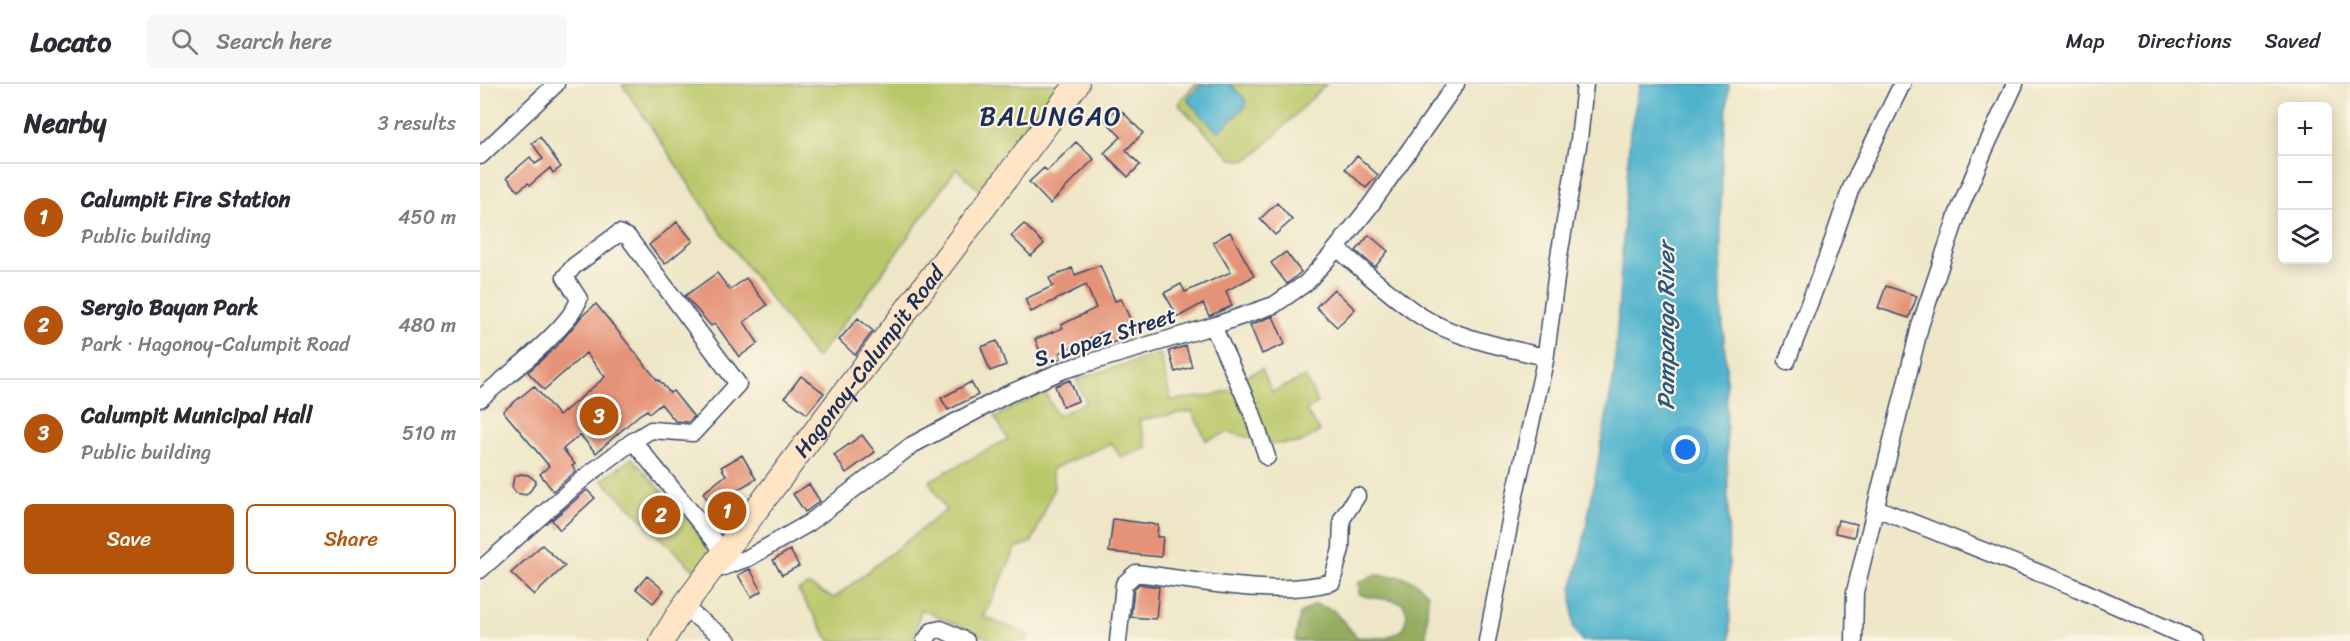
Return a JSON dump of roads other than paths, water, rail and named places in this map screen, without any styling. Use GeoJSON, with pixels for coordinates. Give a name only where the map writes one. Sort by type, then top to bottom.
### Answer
{"type":"FeatureCollection","features":[{"type":"Feature","properties":{"kind":"main road","name":"Hagonoy-Calumpit Road"},"geometry":{"type":"LineString","coordinates":[[662,641],[683,607],[1077,84]]}},
{"type":"Feature","properties":{"kind":"street"},"geometry":{"type":"LineString","coordinates":[[480,156],[556,84]]}},
{"type":"Feature","properties":{"kind":"street","name":"S. Lopez Street"},"geometry":{"type":"LineString","coordinates":[[710,573],[748,558],[809,523],[912,445],[1008,394],[1064,370],[1213,326],[1274,305],[1306,283],[1336,248],[1370,206],[1456,84]]}},
{"type":"Feature","properties":{"kind":"street"},"geometry":{"type":"LineString","coordinates":[[1487,641],[1516,490],[1545,357],[1559,255],[1579,140],[1585,84]]}},
{"type":"Feature","properties":{"kind":"street"},"geometry":{"type":"LineString","coordinates":[[1787,361],[1851,188],[1902,84]]}},
{"type":"Feature","properties":{"kind":"street"},"geometry":{"type":"LineString","coordinates":[[1854,641],[1855,592],[1920,326],[1958,213],[2015,84]]}},
{"type":"Feature","properties":{"kind":"street"},"geometry":{"type":"LineString","coordinates":[[480,399],[554,334],[576,309],[579,299],[565,277],[574,266],[620,233],[628,237],[738,384],[693,433],[651,430],[633,441],[584,478],[480,570]]}},
{"type":"Feature","properties":{"kind":"street"},"geometry":{"type":"LineString","coordinates":[[1336,248],[1420,316],[1464,336],[1545,357]]}},
{"type":"Feature","properties":{"kind":"street"},"geometry":{"type":"LineString","coordinates":[[1213,326],[1252,413],[1266,457]]}},
{"type":"Feature","properties":{"kind":"street"},"geometry":{"type":"LineString","coordinates":[[633,441],[724,552]]}},
{"type":"Feature","properties":{"kind":"street"},"geometry":{"type":"LineString","coordinates":[[1118,641],[1124,584],[1136,573],[1272,589],[1318,586],[1332,582],[1341,549],[1342,519],[1357,496]]}},
{"type":"Feature","properties":{"kind":"street"},"geometry":{"type":"LineString","coordinates":[[1876,508],[2072,585],[2195,641]]}},
{"type":"Feature","properties":{"kind":"street"},"geometry":{"type":"LineString","coordinates":[[683,607],[728,641]]}},
{"type":"Feature","properties":{"kind":"street"},"geometry":{"type":"LineString","coordinates":[[925,641],[932,631],[941,629],[966,641]]}},
{"type":"Feature","properties":{"kind":"water"},"geometry":{"type":"Polygon","coordinates":[[[1202,84],[1230,84],[1245,99],[1246,106],[1220,131],[1216,130],[1188,101],[1188,98],[1202,84]]]}},
{"type":"Feature","properties":{"kind":"water","name":"Pampanga River"},"geometry":{"type":"Polygon","coordinates":[[[1640,84],[1729,84],[1722,161],[1720,289],[1726,365],[1730,641],[1582,641],[1573,627],[1572,589],[1582,549],[1614,375],[1630,132],[1640,84]]]}},
{"type":"Feature","properties":{"kind":"place","name":"Calumpit Municipal Hall"},"geometry":{"type":"Point","coordinates":[599,416]}},
{"type":"Feature","properties":{"kind":"place","name":"Calumpit Fire Station"},"geometry":{"type":"Point","coordinates":[727,511]}},
{"type":"Feature","properties":{"kind":"place","name":"Sergio Bayan Park"},"geometry":{"type":"Point","coordinates":[661,515]}},
{"type":"Feature","properties":{"kind":"district","name":"BALUNGAO"},"geometry":{"type":"Point","coordinates":[1051,116]}}]}
